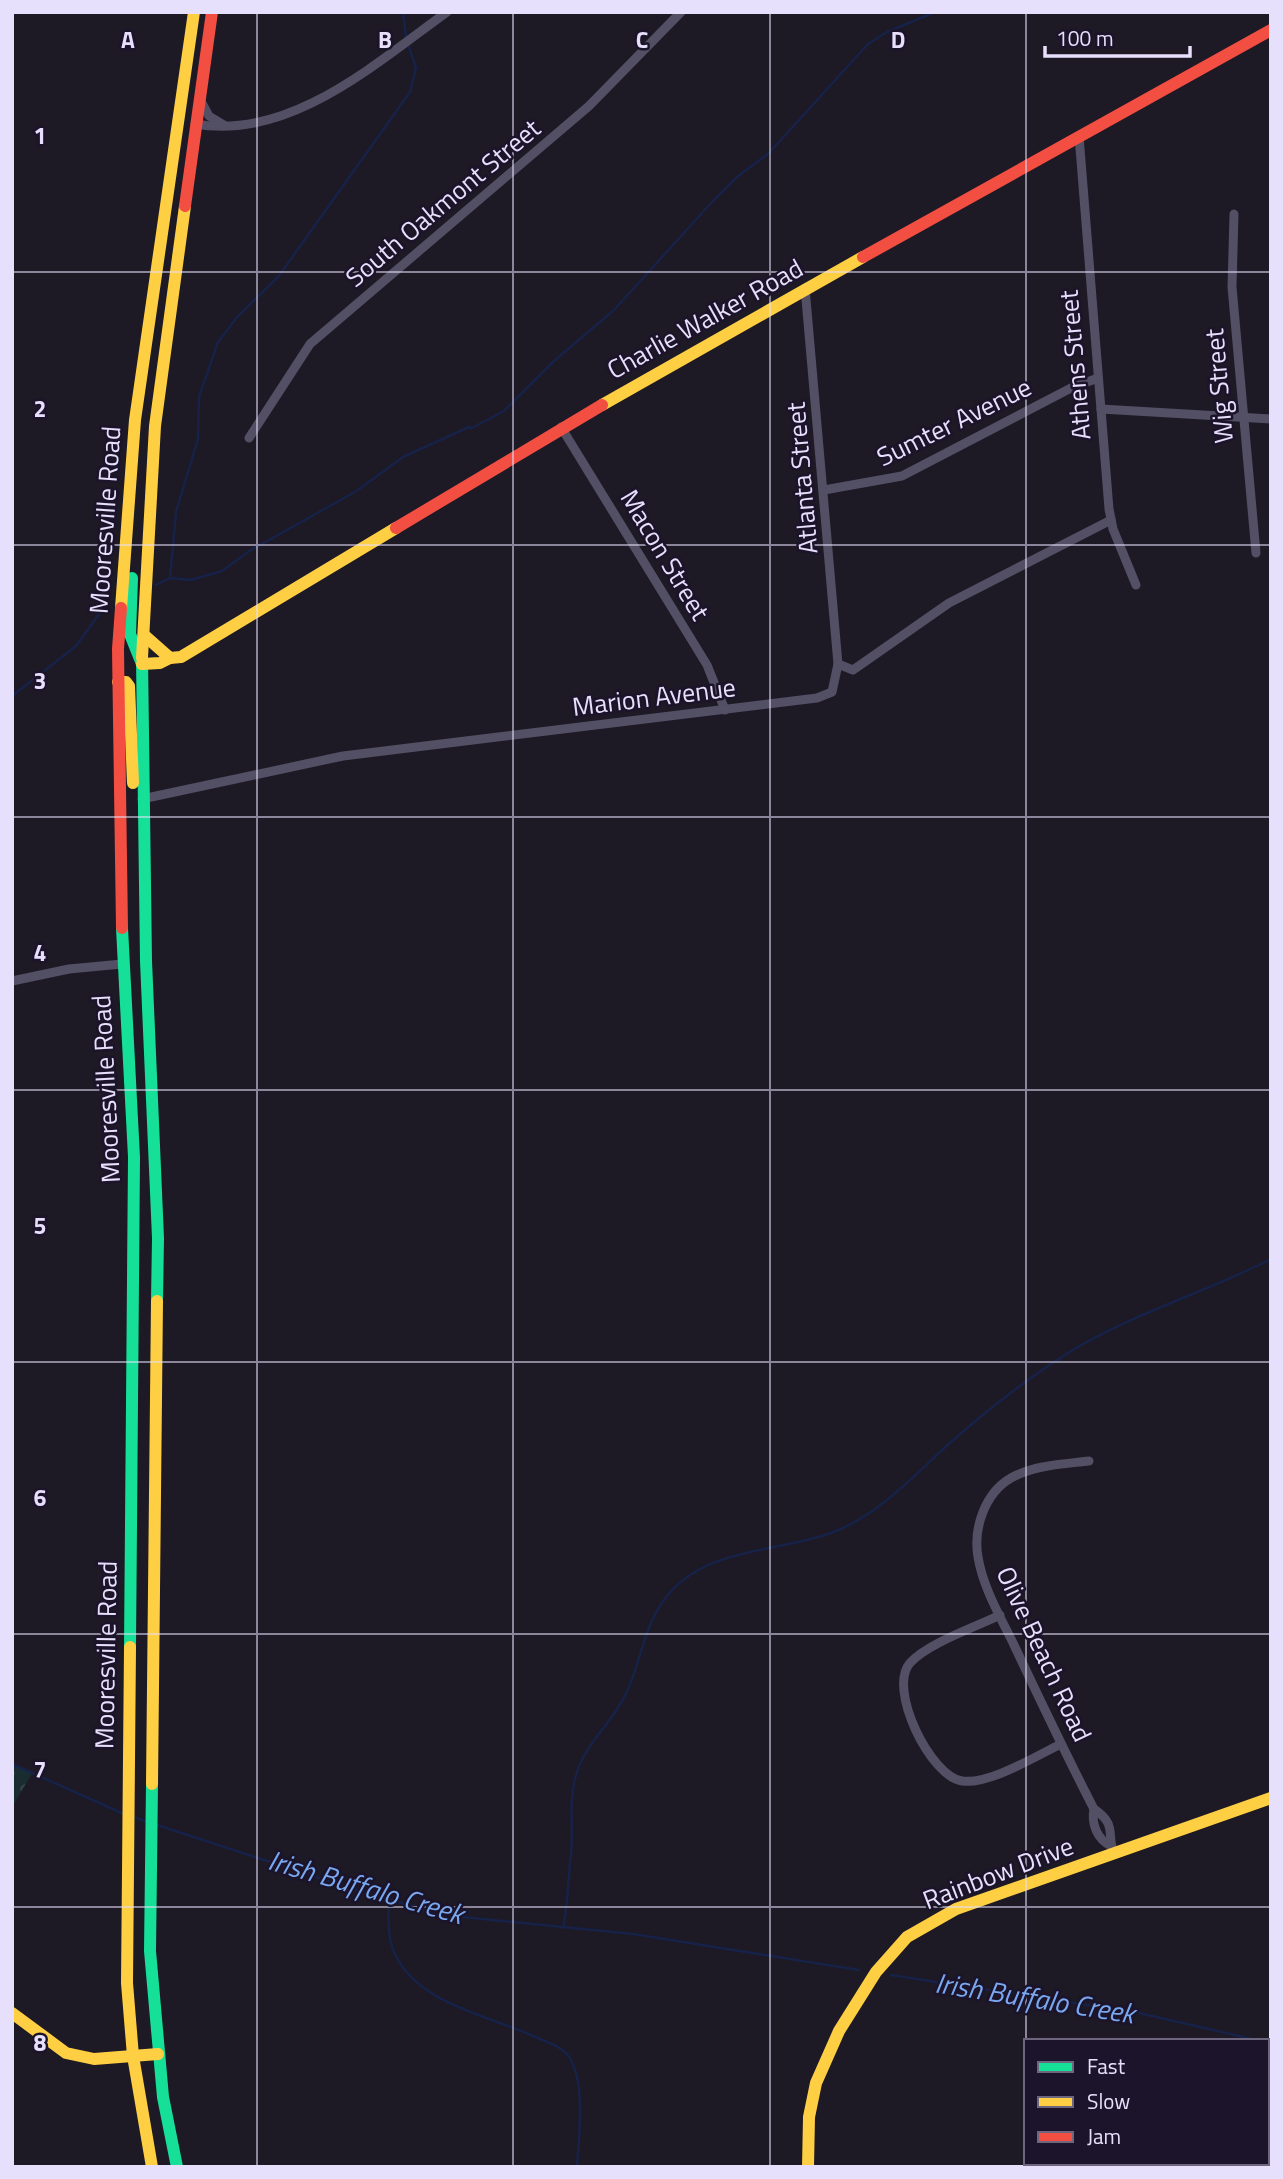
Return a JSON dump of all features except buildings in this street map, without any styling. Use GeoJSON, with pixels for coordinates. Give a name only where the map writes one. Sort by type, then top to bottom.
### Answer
{"type":"FeatureCollection","features":[{"type":"Feature","properties":{"kind":"main road","name":"Mooresville Road"},"geometry":{"type":"LineString","coordinates":[[152,2167],[133,2056],[127,1983],[135,1313],[134,1157],[122,964],[118,682],[135,420],[194,12]]}},
{"type":"Feature","properties":{"kind":"main road","name":"Mooresville Road"},"geometry":{"type":"LineString","coordinates":[[177,2167],[158,2054],[150,1951],[157,1196],[142,825],[142,664],[155,426],[212,12]]}},
{"type":"Feature","properties":{"kind":"main road","name":"Charlie Walker Road"},"geometry":{"type":"LineString","coordinates":[[142,664],[160,663],[181,657],[561,427],[805,288],[1271,30]]}},
{"type":"Feature","properties":{"kind":"main road"},"geometry":{"type":"LineString","coordinates":[[191,34],[195,56],[189,116],[195,124]]}},
{"type":"Feature","properties":{"kind":"main road"},"geometry":{"type":"LineString","coordinates":[[175,150],[180,167],[176,217],[180,237]]}},
{"type":"Feature","properties":{"kind":"main road"},"geometry":{"type":"LineString","coordinates":[[127,526],[134,538],[130,642],[133,653],[142,664]]}},
{"type":"Feature","properties":{"kind":"main road"},"geometry":{"type":"LineString","coordinates":[[144,635],[170,658]]}},
{"type":"Feature","properties":{"kind":"main road"},"geometry":{"type":"LineString","coordinates":[[118,682],[126,682],[129,686],[134,802],[142,825]]}},
{"type":"Feature","properties":{"kind":"main road"},"geometry":{"type":"LineString","coordinates":[[135,1313],[157,1314]]}},
{"type":"Feature","properties":{"kind":"main road","name":"Rainbow Drive"},"geometry":{"type":"LineString","coordinates":[[808,2167],[809,2117],[816,2083],[839,2031],[876,1972],[908,1937],[926,1924],[956,1909],[1112,1850],[1271,1798]]}},
{"type":"Feature","properties":{"kind":"main road"},"geometry":{"type":"LineString","coordinates":[[12,2013],[66,2053],[94,2059],[158,2054]]}},
{"type":"Feature","properties":{"kind":"street"},"geometry":{"type":"LineString","coordinates":[[195,124],[225,126],[265,121],[318,99],[447,12]]}},
{"type":"Feature","properties":{"kind":"street","name":"South Oakmont Street"},"geometry":{"type":"LineString","coordinates":[[249,438],[310,344],[589,106],[681,12]]}},
{"type":"Feature","properties":{"kind":"street"},"geometry":{"type":"LineString","coordinates":[[200,96],[209,116],[225,126]]}},
{"type":"Feature","properties":{"kind":"street","name":"Athens Street"},"geometry":{"type":"LineString","coordinates":[[1079,136],[1111,520],[1136,585]]}},
{"type":"Feature","properties":{"kind":"street","name":"Wig Street"},"geometry":{"type":"LineString","coordinates":[[1234,214],[1232,287],[1256,553]]}},
{"type":"Feature","properties":{"kind":"street","name":"Atlanta Street"},"geometry":{"type":"LineString","coordinates":[[805,288],[838,664]]}},
{"type":"Feature","properties":{"kind":"street","name":"Sumter Avenue"},"geometry":{"type":"LineString","coordinates":[[824,490],[902,476],[1071,388],[1098,378]]}},
{"type":"Feature","properties":{"kind":"street"},"geometry":{"type":"LineString","coordinates":[[1101,409],[1271,419]]}},
{"type":"Feature","properties":{"kind":"street","name":"Macon Street"},"geometry":{"type":"LineString","coordinates":[[561,427],[707,665],[725,710]]}},
{"type":"Feature","properties":{"kind":"street"},"geometry":{"type":"LineString","coordinates":[[838,664],[853,670],[949,603],[1111,520]]}},
{"type":"Feature","properties":{"kind":"street","name":"Marion Avenue"},"geometry":{"type":"LineString","coordinates":[[142,799],[343,756],[825,696],[832,692],[838,664]]}},
{"type":"Feature","properties":{"kind":"street"},"geometry":{"type":"LineString","coordinates":[[12,982],[69,969],[122,964]]}},
{"type":"Feature","properties":{"kind":"street","name":"Olive Beach Road"},"geometry":{"type":"LineString","coordinates":[[1089,1461],[1038,1468],[1011,1478],[994,1493],[981,1515],[977,1545],[983,1577],[1094,1809],[1092,1821],[1102,1842],[1112,1850]]}},
{"type":"Feature","properties":{"kind":"street"},"geometry":{"type":"LineString","coordinates":[[1000,1615],[920,1654],[909,1664],[903,1678],[906,1704],[936,1767],[958,1781],[971,1782],[987,1778],[1061,1744]]}},
{"type":"Feature","properties":{"kind":"green space"},"geometry":{"type":"Polygon","coordinates":[[[12,1764],[33,1772],[12,1807],[12,1764]]]}},
{"type":"Feature","properties":{"kind":"waterway"},"geometry":{"type":"LineString","coordinates":[[403,12],[406,37]]}},
{"type":"Feature","properties":{"kind":"waterway"},"geometry":{"type":"LineString","coordinates":[[156,585],[170,578],[191,580],[222,571],[251,550],[355,492],[403,457],[472,428],[504,411],[554,361],[614,310],[712,202],[737,177],[769,153],[868,44],[887,32],[935,12]]}},
{"type":"Feature","properties":{"kind":"waterway"},"geometry":{"type":"LineString","coordinates":[[170,578],[176,512],[198,439],[199,397],[218,342],[238,316],[278,277],[410,92],[416,68],[408,44]]}},
{"type":"Feature","properties":{"kind":"waterway"},"geometry":{"type":"LineString","coordinates":[[12,696],[76,646],[102,610]]}},
{"type":"Feature","properties":{"kind":"waterway"},"geometry":{"type":"LineString","coordinates":[[563,1928],[572,1844],[572,1796],[576,1775],[587,1752],[622,1700],[657,1610],[680,1583],[698,1570],[719,1561],[831,1533],[861,1518],[890,1498],[954,1439],[1025,1382],[1079,1346],[1133,1319],[1271,1259]]}},
{"type":"Feature","properties":{"kind":"waterway","name":"Irish Buffalo Creek"},"geometry":{"type":"LineString","coordinates":[[12,1764],[124,1814]]}},
{"type":"Feature","properties":{"kind":"waterway","name":"Irish Buffalo Creek"},"geometry":{"type":"LineString","coordinates":[[134,1817],[147,1822]]}},
{"type":"Feature","properties":{"kind":"waterway","name":"Irish Buffalo Creek"},"geometry":{"type":"LineString","coordinates":[[157,1825],[350,1888],[427,1910],[463,1917],[633,1934],[859,1970]]}},
{"type":"Feature","properties":{"kind":"waterway"},"geometry":{"type":"LineString","coordinates":[[388,1899],[389,1933],[394,1952],[405,1970],[419,1984],[455,2006],[552,2044],[569,2057],[580,2095],[577,2167]]}},
{"type":"Feature","properties":{"kind":"waterway","name":"Irish Buffalo Creek"},"geometry":{"type":"LineString","coordinates":[[891,1975],[1139,2013],[1252,2039]]}},
{"type":"Feature","properties":{"kind":"traffic: fast"},"geometry":{"type":"LineString","coordinates":[[132,578],[130,634],[142,664]]}},
{"type":"Feature","properties":{"kind":"traffic: fast"},"geometry":{"type":"LineString","coordinates":[[142,658],[146,961],[158,1238],[157,1301]]}},
{"type":"Feature","properties":{"kind":"traffic: fast"},"geometry":{"type":"LineString","coordinates":[[122,928],[134,1157],[130,1647]]}},
{"type":"Feature","properties":{"kind":"traffic: fast"},"geometry":{"type":"LineString","coordinates":[[152,1784],[150,1951],[163,2097],[177,2167]]}},
{"type":"Feature","properties":{"kind":"traffic: slow"},"geometry":{"type":"LineString","coordinates":[[121,608],[135,420],[194,12]]}},
{"type":"Feature","properties":{"kind":"traffic: slow"},"geometry":{"type":"LineString","coordinates":[[142,658],[155,426],[185,206]]}},
{"type":"Feature","properties":{"kind":"traffic: slow"},"geometry":{"type":"LineString","coordinates":[[602,405],[863,257]]}},
{"type":"Feature","properties":{"kind":"traffic: slow"},"geometry":{"type":"LineString","coordinates":[[144,635],[170,658],[181,657],[396,528]]}},
{"type":"Feature","properties":{"kind":"traffic: slow"},"geometry":{"type":"LineString","coordinates":[[142,664],[160,663],[170,658]]}},
{"type":"Feature","properties":{"kind":"traffic: slow"},"geometry":{"type":"LineString","coordinates":[[118,682],[126,682],[129,686],[133,783]]}},
{"type":"Feature","properties":{"kind":"traffic: slow"},"geometry":{"type":"LineString","coordinates":[[152,1784],[157,1301]]}},
{"type":"Feature","properties":{"kind":"traffic: slow"},"geometry":{"type":"LineString","coordinates":[[130,1647],[127,1983],[133,2056],[152,2167]]}},
{"type":"Feature","properties":{"kind":"traffic: slow"},"geometry":{"type":"LineString","coordinates":[[808,2167],[809,2117],[816,2083],[839,2031],[876,1972],[907,1937],[956,1909],[1271,1798]]}},
{"type":"Feature","properties":{"kind":"traffic: slow"},"geometry":{"type":"LineString","coordinates":[[12,2013],[66,2053],[94,2059],[158,2054]]}},
{"type":"Feature","properties":{"kind":"traffic: jam"},"geometry":{"type":"LineString","coordinates":[[185,206],[212,12]]}},
{"type":"Feature","properties":{"kind":"traffic: jam"},"geometry":{"type":"LineString","coordinates":[[863,257],[1271,30]]}},
{"type":"Feature","properties":{"kind":"traffic: jam"},"geometry":{"type":"LineString","coordinates":[[396,528],[602,405]]}},
{"type":"Feature","properties":{"kind":"traffic: jam"},"geometry":{"type":"LineString","coordinates":[[121,608],[118,649],[122,928]]}}]}
